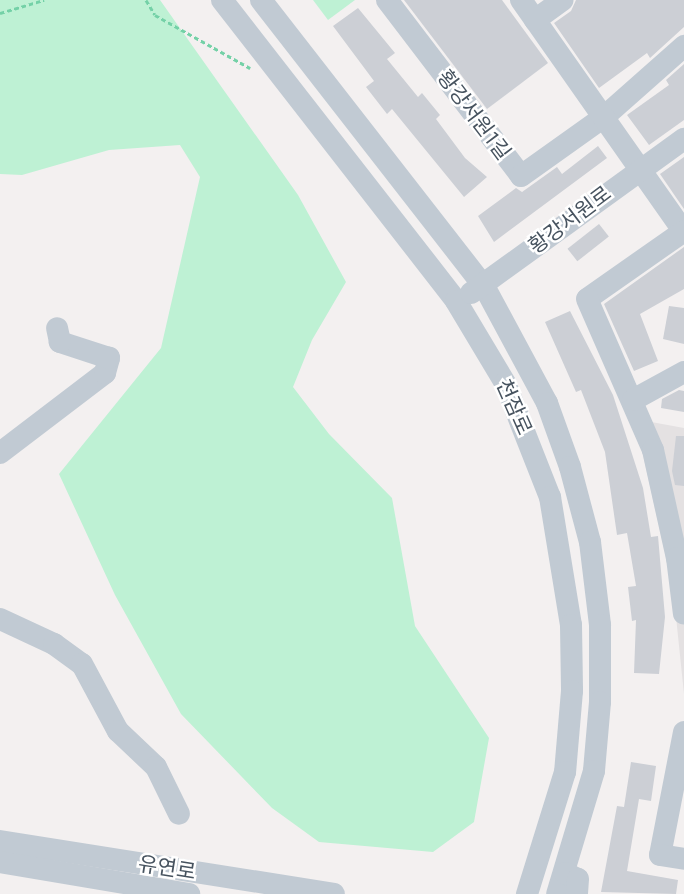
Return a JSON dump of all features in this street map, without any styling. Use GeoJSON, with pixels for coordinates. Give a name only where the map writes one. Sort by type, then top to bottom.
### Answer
{"type":"FeatureCollection","features":[{"type":"Feature","properties":{"kind":"street","name":"천잠로"},"geometry":{"type":"LineString","coordinates":[[222,0],[273,70],[456,301],[506,383],[550,497],[570,614],[572,691],[565,772],[527,894]]}},
{"type":"Feature","properties":{"kind":"street","name":"천잠로"},"geometry":{"type":"LineString","coordinates":[[261,0],[484,286],[547,403],[590,542],[600,625],[600,702],[594,771],[561,884]]}},
{"type":"Feature","properties":{"kind":"street","name":"황강서원1길"},"geometry":{"type":"LineString","coordinates":[[387,0],[521,176],[605,116]]}},
{"type":"Feature","properties":{"kind":"street"},"geometry":{"type":"LineString","coordinates":[[521,0],[605,116],[639,170],[684,232],[588,299],[653,450],[681,571],[684,614]]}},
{"type":"Feature","properties":{"kind":"street"},"geometry":{"type":"LineString","coordinates":[[535,20],[563,0]]}},
{"type":"Feature","properties":{"kind":"street"},"geometry":{"type":"LineString","coordinates":[[605,116],[684,46]]}},
{"type":"Feature","properties":{"kind":"street","name":"황강서원로"},"geometry":{"type":"LineString","coordinates":[[456,301],[484,286],[684,139]]}},
{"type":"Feature","properties":{"kind":"street"},"geometry":{"type":"LineString","coordinates":[[0,453],[105,373],[109,358],[60,342],[57,328]]}},
{"type":"Feature","properties":{"kind":"street"},"geometry":{"type":"LineString","coordinates":[[633,400],[684,372]]}},
{"type":"Feature","properties":{"kind":"street"},"geometry":{"type":"LineString","coordinates":[[0,619],[54,644],[82,664],[118,731],[156,767],[179,814]]}},
{"type":"Feature","properties":{"kind":"street"},"geometry":{"type":"LineString","coordinates":[[684,732],[660,855],[684,859]]}},
{"type":"Feature","properties":{"kind":"street","name":"유연로"},"geometry":{"type":"LineString","coordinates":[[0,841],[334,894]]}},
{"type":"Feature","properties":{"kind":"street","name":"유연로"},"geometry":{"type":"LineString","coordinates":[[0,862],[189,894]]}},
{"type":"Feature","properties":{"kind":"street"},"geometry":{"type":"LineString","coordinates":[[561,884],[578,879],[577,894]]}},
{"type":"Feature","properties":{"kind":"path"},"geometry":{"type":"LineString","coordinates":[[0,13],[44,0]]}},
{"type":"Feature","properties":{"kind":"path"},"geometry":{"type":"LineString","coordinates":[[146,0],[155,15],[198,37],[220,54],[249,68],[273,70]]}},
{"type":"Feature","properties":{"kind":"shaded area"},"geometry":{"type":"Polygon","coordinates":[[[635,419],[684,428],[684,694],[673,588],[635,419]]]}},
{"type":"Feature","properties":{"kind":"green space"},"geometry":{"type":"Polygon","coordinates":[[[0,0],[160,0],[298,195],[346,282],[312,340],[293,387],[329,434],[392,498],[415,626],[489,738],[474,822],[433,852],[319,842],[272,808],[181,714],[115,595],[59,474],[161,348],[200,177],[180,145],[109,150],[22,175],[0,174],[0,0]]]}},
{"type":"Feature","properties":{"kind":"green space"},"geometry":{"type":"Polygon","coordinates":[[[313,0],[355,0],[328,20],[313,0]]]}},
{"type":"Feature","properties":{"kind":"building"},"geometry":{"type":"Polygon","coordinates":[[[404,0],[502,0],[548,63],[487,109],[404,0]]]}},
{"type":"Feature","properties":{"kind":"building"},"geometry":{"type":"Polygon","coordinates":[[[576,0],[684,0],[684,27],[650,58],[647,53],[599,88],[554,23],[571,11],[576,0]]]}},
{"type":"Feature","properties":{"kind":"building"},"geometry":{"type":"Polygon","coordinates":[[[358,8],[395,53],[387,59],[418,97],[422,93],[440,115],[436,119],[465,158],[487,177],[464,197],[392,109],[387,114],[366,87],[374,81],[333,26],[358,8]]]}},
{"type":"Feature","properties":{"kind":"building"},"geometry":{"type":"Polygon","coordinates":[[[684,64],[684,120],[649,145],[627,115],[669,85],[666,80],[684,64]]]}},
{"type":"Feature","properties":{"kind":"building"},"geometry":{"type":"Polygon","coordinates":[[[598,146],[607,158],[494,242],[478,216],[516,188],[522,192],[557,167],[562,174],[598,146]]]}},
{"type":"Feature","properties":{"kind":"building"},"geometry":{"type":"Polygon","coordinates":[[[684,157],[684,209],[660,174],[684,157]]]}},
{"type":"Feature","properties":{"kind":"building"},"geometry":{"type":"Polygon","coordinates":[[[599,224],[609,237],[577,261],[567,249],[599,224]]]}},
{"type":"Feature","properties":{"kind":"building"},"geometry":{"type":"Polygon","coordinates":[[[684,247],[684,289],[640,314],[658,361],[634,371],[604,304],[684,247]]]}},
{"type":"Feature","properties":{"kind":"building"},"geometry":{"type":"Polygon","coordinates":[[[669,306],[684,308],[684,344],[663,339],[669,306]]]}},
{"type":"Feature","properties":{"kind":"building"},"geometry":{"type":"Polygon","coordinates":[[[570,311],[613,395],[643,488],[651,537],[658,536],[665,617],[659,674],[634,673],[636,620],[632,621],[628,587],[636,586],[627,533],[617,535],[605,452],[581,390],[576,392],[545,322],[570,311]]]}},
{"type":"Feature","properties":{"kind":"building"},"geometry":{"type":"Polygon","coordinates":[[[679,390],[684,391],[684,412],[661,408],[662,399],[679,390]]]}},
{"type":"Feature","properties":{"kind":"building"},"geometry":{"type":"Polygon","coordinates":[[[676,436],[684,436],[684,486],[675,485],[672,471],[676,436]]]}},
{"type":"Feature","properties":{"kind":"building"},"geometry":{"type":"Polygon","coordinates":[[[631,762],[656,766],[651,801],[639,799],[627,871],[678,880],[676,894],[601,892],[617,806],[624,807],[631,762]]]}}]}
